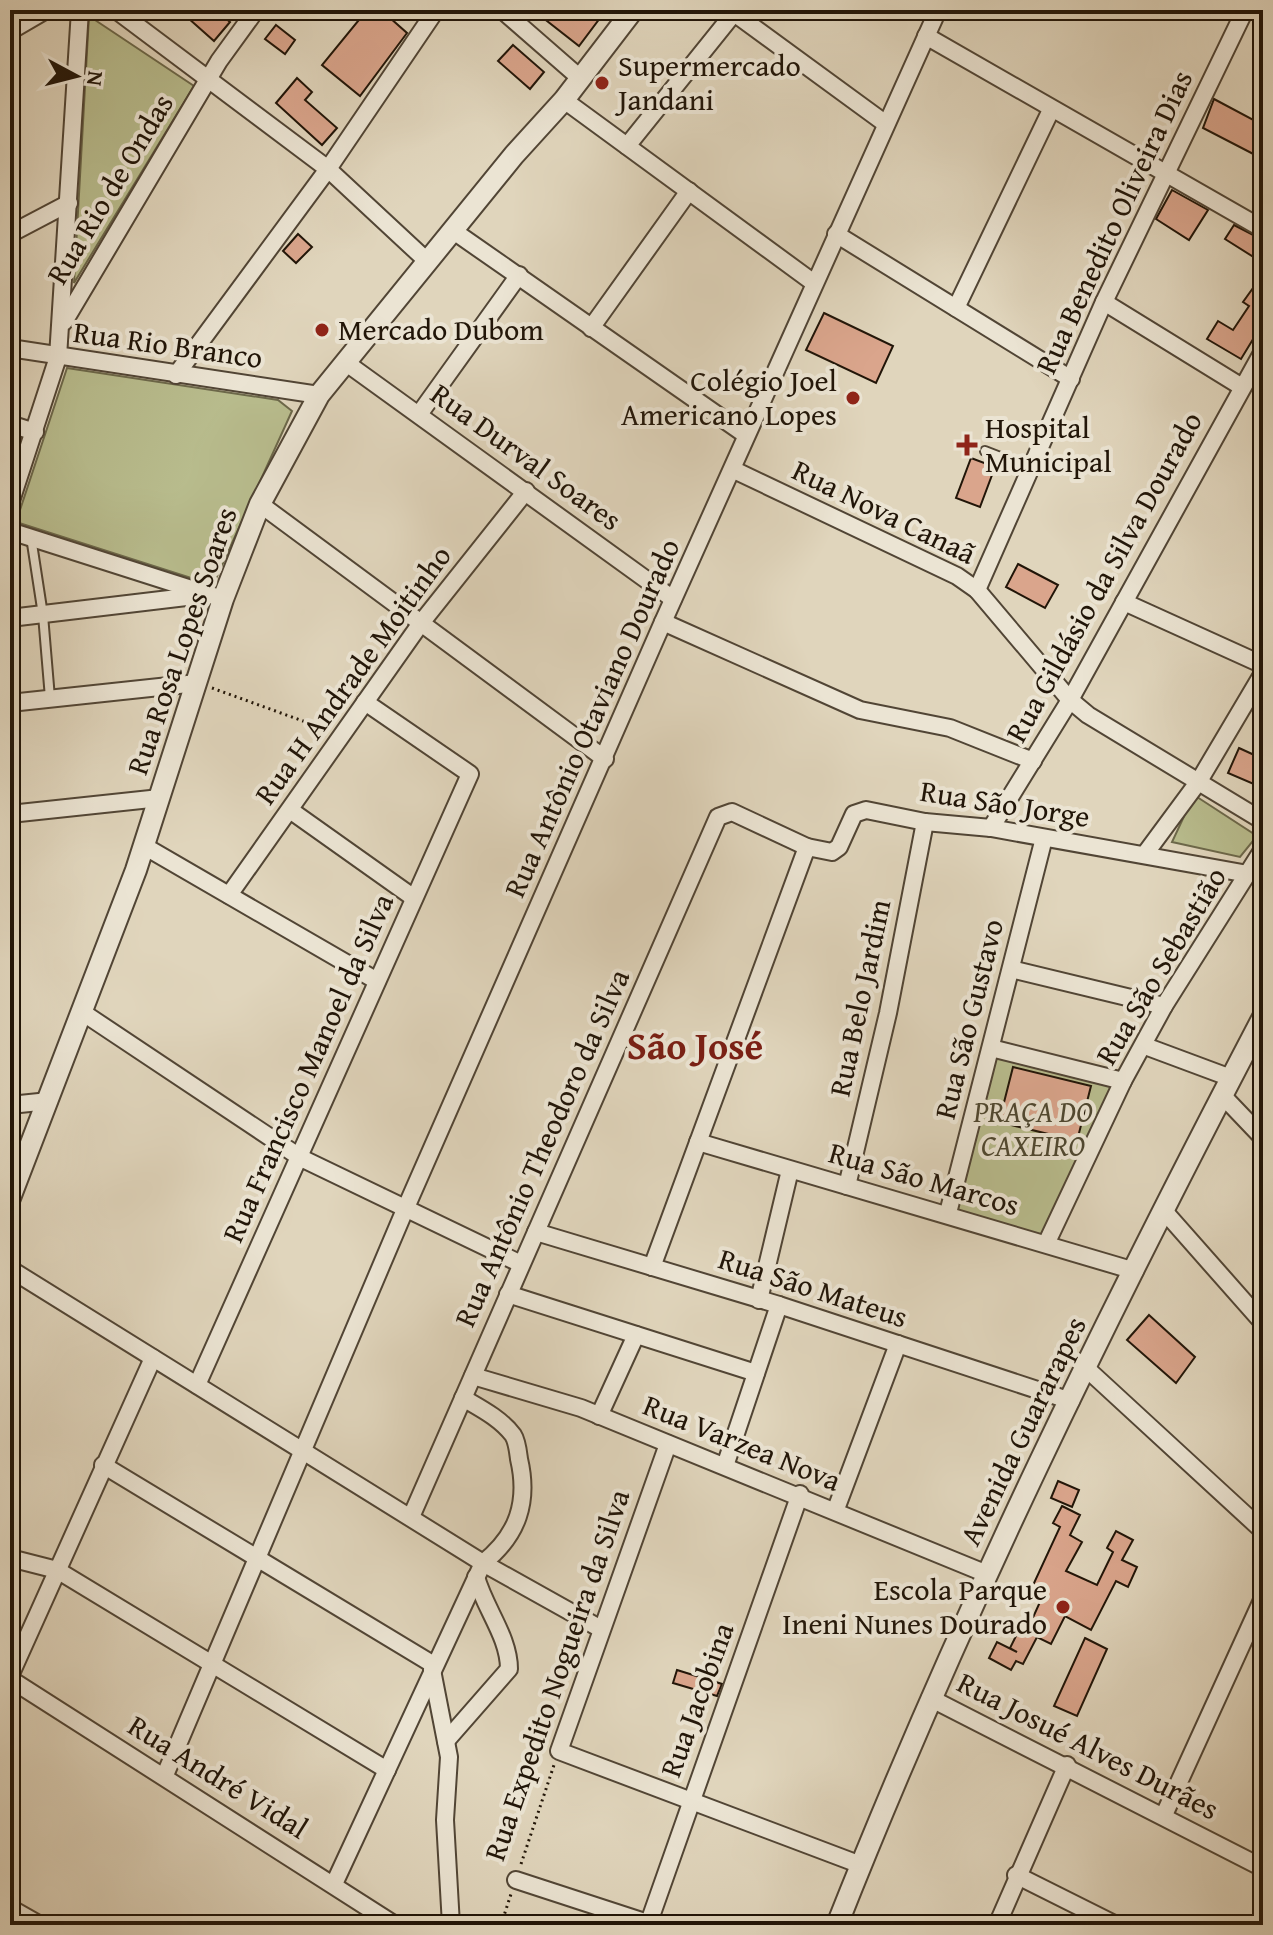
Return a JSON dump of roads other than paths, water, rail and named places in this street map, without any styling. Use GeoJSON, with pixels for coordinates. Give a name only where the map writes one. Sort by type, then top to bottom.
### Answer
{"type":"FeatureCollection","features":[{"type":"Feature","properties":{"kind":"street"},"geometry":{"type":"LineString","coordinates":[[10,31],[46,10]]}},
{"type":"Feature","properties":{"kind":"street"},"geometry":{"type":"LineString","coordinates":[[10,504],[58,357],[80,10]]}},
{"type":"Feature","properties":{"kind":"street"},"geometry":{"type":"LineString","coordinates":[[116,10],[328,169],[427,261]]}},
{"type":"Feature","properties":{"kind":"street","name":"Rua Rio de Ondas"},"geometry":{"type":"LineString","coordinates":[[61,326],[207,80],[256,10]]}},
{"type":"Feature","properties":{"kind":"street"},"geometry":{"type":"LineString","coordinates":[[176,375],[328,169],[436,10]]}},
{"type":"Feature","properties":{"kind":"street"},"geometry":{"type":"LineString","coordinates":[[502,10],[580,78]]}},
{"type":"Feature","properties":{"kind":"street","name":"Rua Rosa Lopes Soares"},"geometry":{"type":"LineString","coordinates":[[10,1198],[144,846],[197,683],[216,596],[260,504],[319,395],[427,261],[455,232],[514,155],[564,100],[633,10]]}},
{"type":"Feature","properties":{"kind":"street","name":"Rua Antônio Otaviano Dourado"},"geometry":{"type":"LineString","coordinates":[[165,1775],[305,1452],[406,1208],[673,599],[734,470],[746,435],[938,10]]}},
{"type":"Feature","properties":{"kind":"street","name":"Rua Benedito Oliveira Dias"},"geometry":{"type":"LineString","coordinates":[[977,590],[1104,302],[1245,10]]}},
{"type":"Feature","properties":{"kind":"street"},"geometry":{"type":"LineString","coordinates":[[627,146],[732,11],[886,124]]}},
{"type":"Feature","properties":{"kind":"street"},"geometry":{"type":"LineString","coordinates":[[926,36],[1263,229]]}},
{"type":"Feature","properties":{"kind":"street"},"geometry":{"type":"LineString","coordinates":[[564,100],[814,283]]}},
{"type":"Feature","properties":{"kind":"street"},"geometry":{"type":"LineString","coordinates":[[956,308],[1051,110]]}},
{"type":"Feature","properties":{"kind":"street"},"geometry":{"type":"LineString","coordinates":[[591,328],[689,191]]}},
{"type":"Feature","properties":{"kind":"street"},"geometry":{"type":"LineString","coordinates":[[10,234],[69,203]]}},
{"type":"Feature","properties":{"kind":"street"},"geometry":{"type":"LineString","coordinates":[[455,232],[746,435]]}},
{"type":"Feature","properties":{"kind":"street"},"geometry":{"type":"LineString","coordinates":[[836,234],[1071,379]]}},
{"type":"Feature","properties":{"kind":"street"},"geometry":{"type":"LineString","coordinates":[[420,413],[519,275]]}},
{"type":"Feature","properties":{"kind":"street"},"geometry":{"type":"LineString","coordinates":[[1104,302],[1242,387]]}},
{"type":"Feature","properties":{"kind":"street","name":"Rua Rio Branco"},"geometry":{"type":"LineString","coordinates":[[10,348],[319,395]]}},
{"type":"Feature","properties":{"kind":"street","name":"Rua Gildásio da Silva Dourado"},"geometry":{"type":"LineString","coordinates":[[991,828],[1070,700],[1263,351]]}},
{"type":"Feature","properties":{"kind":"street","name":"Rua Durval Soares"},"geometry":{"type":"LineString","coordinates":[[345,362],[420,413],[673,599]]}},
{"type":"Feature","properties":{"kind":"street"},"geometry":{"type":"LineString","coordinates":[[10,424],[35,432]]}},
{"type":"Feature","properties":{"kind":"street","name":"Rua Nova Canaã"},"geometry":{"type":"LineString","coordinates":[[734,470],[957,576],[977,590],[1070,700],[1138,748],[1263,821]]}},
{"type":"Feature","properties":{"kind":"street","name":"Rua H Andrade Moitinho"},"geometry":{"type":"LineString","coordinates":[[229,895],[421,623],[526,491]]}},
{"type":"Feature","properties":{"kind":"street"},"geometry":{"type":"LineString","coordinates":[[260,504],[605,759]]}},
{"type":"Feature","properties":{"kind":"street"},"geometry":{"type":"LineString","coordinates":[[10,531],[216,596]]}},
{"type":"Feature","properties":{"kind":"street"},"geometry":{"type":"LineString","coordinates":[[10,618],[216,596]]}},
{"type":"Feature","properties":{"kind":"street"},"geometry":{"type":"LineString","coordinates":[[1124,602],[1263,665]]}},
{"type":"Feature","properties":{"kind":"street"},"geometry":{"type":"LineString","coordinates":[[663,622],[860,710],[950,728],[1033,761]]}},
{"type":"Feature","properties":{"kind":"street"},"geometry":{"type":"LineString","coordinates":[[1145,854],[1199,781],[1263,673]]}},
{"type":"Feature","properties":{"kind":"street"},"geometry":{"type":"LineString","coordinates":[[10,703],[197,683]]}},
{"type":"Feature","properties":{"kind":"street","name":"Rua Francisco Manoel da Silva"},"geometry":{"type":"LineString","coordinates":[[197,1385],[470,774],[365,702]]}},
{"type":"Feature","properties":{"kind":"street"},"geometry":{"type":"LineString","coordinates":[[10,814],[160,798]]}},
{"type":"Feature","properties":{"kind":"street"},"geometry":{"type":"LineString","coordinates":[[290,810],[414,898]]}},
{"type":"Feature","properties":{"kind":"street","name":"Rua São Jorge"},"geometry":{"type":"LineString","coordinates":[[807,847],[832,852],[839,847],[851,818],[859,811],[925,822],[991,828],[1248,874]]}},
{"type":"Feature","properties":{"kind":"street","name":"Rua Antônio Theodoro da Silva"},"geometry":{"type":"LineString","coordinates":[[411,1517],[718,817],[732,812],[807,847]]}},
{"type":"Feature","properties":{"kind":"street","name":"Rua Belo Jardim"},"geometry":{"type":"LineString","coordinates":[[847,1186],[888,1013],[925,822]]}},
{"type":"Feature","properties":{"kind":"street","name":"Rua São Gustavo"},"geometry":{"type":"LineString","coordinates":[[948,1213],[1044,838]]}},
{"type":"Feature","properties":{"kind":"street"},"geometry":{"type":"LineString","coordinates":[[144,846],[377,981]]}},
{"type":"Feature","properties":{"kind":"street"},"geometry":{"type":"LineString","coordinates":[[652,1267],[807,847]]}},
{"type":"Feature","properties":{"kind":"street","name":"Rua São Sebastião"},"geometry":{"type":"LineString","coordinates":[[1047,1242],[1123,1081],[1145,1046],[1164,1006],[1263,849]]}},
{"type":"Feature","properties":{"kind":"street"},"geometry":{"type":"LineString","coordinates":[[1011,969],[1164,1006]]}},
{"type":"Feature","properties":{"kind":"street"},"geometry":{"type":"LineString","coordinates":[[82,1012],[299,1157],[521,1264]]}},
{"type":"Feature","properties":{"kind":"street","name":"Avenida Guararapes"},"geometry":{"type":"LineString","coordinates":[[837,1925],[930,1698],[987,1574],[1226,1086],[1261,1025]]}},
{"type":"Feature","properties":{"kind":"street"},"geometry":{"type":"LineString","coordinates":[[1145,1046],[1226,1086],[1263,1138]]}},
{"type":"Feature","properties":{"kind":"street"},"geometry":{"type":"LineString","coordinates":[[991,1048],[1123,1081]]}},
{"type":"Feature","properties":{"kind":"street"},"geometry":{"type":"LineString","coordinates":[[10,1105],[49,1101]]}},
{"type":"Feature","properties":{"kind":"street","name":"Rua São Marcos"},"geometry":{"type":"LineString","coordinates":[[698,1142],[1047,1242],[1135,1271]]}},
{"type":"Feature","properties":{"kind":"street"},"geometry":{"type":"LineString","coordinates":[[759,1300],[790,1170]]}},
{"type":"Feature","properties":{"kind":"street"},"geometry":{"type":"LineString","coordinates":[[1165,1212],[1263,1323]]}},
{"type":"Feature","properties":{"kind":"street","name":"Rua São Mateus"},"geometry":{"type":"LineString","coordinates":[[536,1232],[779,1305],[1071,1401]]}},
{"type":"Feature","properties":{"kind":"street"},"geometry":{"type":"LineString","coordinates":[[10,1269],[411,1517],[480,1570],[601,1629]]}},
{"type":"Feature","properties":{"kind":"street"},"geometry":{"type":"LineString","coordinates":[[508,1294],[756,1373]]}},
{"type":"Feature","properties":{"kind":"street"},"geometry":{"type":"LineString","coordinates":[[725,1466],[779,1305]]}},
{"type":"Feature","properties":{"kind":"street"},"geometry":{"type":"LineString","coordinates":[[599,1416],[636,1335]]}},
{"type":"Feature","properties":{"kind":"street"},"geometry":{"type":"LineString","coordinates":[[836,1509],[898,1344]]}},
{"type":"Feature","properties":{"kind":"street"},"geometry":{"type":"LineString","coordinates":[[10,1678],[153,1358]]}},
{"type":"Feature","properties":{"kind":"street"},"geometry":{"type":"LineString","coordinates":[[1087,1369],[1263,1531]]}},
{"type":"Feature","properties":{"kind":"street","name":"Rua Varzea Nova"},"geometry":{"type":"LineString","coordinates":[[473,1376],[599,1416],[800,1494],[987,1574]]}},
{"type":"Feature","properties":{"kind":"street"},"geometry":{"type":"LineString","coordinates":[[334,1884],[480,1570],[499,1550],[523,1508],[523,1475],[514,1437],[492,1415],[463,1398]]}},
{"type":"Feature","properties":{"kind":"street","name":"Rua Expedito Nogueira da Silva"},"geometry":{"type":"LineString","coordinates":[[668,1444],[559,1751],[691,1799]]}},
{"type":"Feature","properties":{"kind":"street"},"geometry":{"type":"LineString","coordinates":[[103,1465],[433,1668],[449,1757],[445,1820],[451,1925]]}},
{"type":"Feature","properties":{"kind":"street","name":"Rua Jacobina"},"geometry":{"type":"LineString","coordinates":[[650,1924],[691,1799],[800,1494]]}},
{"type":"Feature","properties":{"kind":"street"},"geometry":{"type":"LineString","coordinates":[[10,1558],[57,1570],[387,1770]]}},
{"type":"Feature","properties":{"kind":"street"},"geometry":{"type":"LineString","coordinates":[[446,1741],[509,1669],[509,1650],[488,1614],[480,1570]]}},
{"type":"Feature","properties":{"kind":"street"},"geometry":{"type":"LineString","coordinates":[[1164,1815],[1263,1598]]}},
{"type":"Feature","properties":{"kind":"street","name":"Rua André Vidal"},"geometry":{"type":"LineString","coordinates":[[10,1678],[395,1925]]}},
{"type":"Feature","properties":{"kind":"street","name":"Rua Josué Alves Durães"},"geometry":{"type":"LineString","coordinates":[[930,1698],[1067,1765],[1263,1868]]}},
{"type":"Feature","properties":{"kind":"street"},"geometry":{"type":"LineString","coordinates":[[997,1925],[1016,1875],[1067,1765]]}},
{"type":"Feature","properties":{"kind":"street"},"geometry":{"type":"LineString","coordinates":[[691,1799],[861,1865]]}},
{"type":"Feature","properties":{"kind":"street"},"geometry":{"type":"LineString","coordinates":[[1016,1875],[1116,1925]]}},
{"type":"Feature","properties":{"kind":"street"},"geometry":{"type":"LineString","coordinates":[[516,1880],[650,1924]]}},
{"type":"Feature","properties":{"kind":"street"},"geometry":{"type":"LineString","coordinates":[[10,1908],[40,1925]]}},
{"type":"Feature","properties":{"kind":"lane"},"geometry":{"type":"LineString","coordinates":[[985,451],[1031,469]]}},
{"type":"Feature","properties":{"kind":"lane"},"geometry":{"type":"LineString","coordinates":[[31,536],[43,615],[50,699]]}},
{"type":"Feature","properties":{"kind":"place","name":"Supermercado Jandani"},"geometry":{"type":"Point","coordinates":[602,83]}},
{"type":"Feature","properties":{"kind":"place","name":"Mercado Dubom"},"geometry":{"type":"Point","coordinates":[322,330]}},
{"type":"Feature","properties":{"kind":"place","name":"Colégio Joel Americano Lopes"},"geometry":{"type":"Point","coordinates":[853,398]}},
{"type":"Feature","properties":{"kind":"place","name":"Hospital Municipal"},"geometry":{"type":"Point","coordinates":[967,445]}},
{"type":"Feature","properties":{"kind":"place","name":"Escola Parque Ineni Nunes Dourado"},"geometry":{"type":"Point","coordinates":[1063,1607]}},
{"type":"Feature","properties":{"kind":"district","name":"São José"},"geometry":{"type":"Point","coordinates":[695,1046]}},
{"type":"Feature","properties":{"kind":"park label","name":"PRAÇA DO CAXEIRO"},"geometry":{"type":"Point","coordinates":[1033,1129]}}]}
